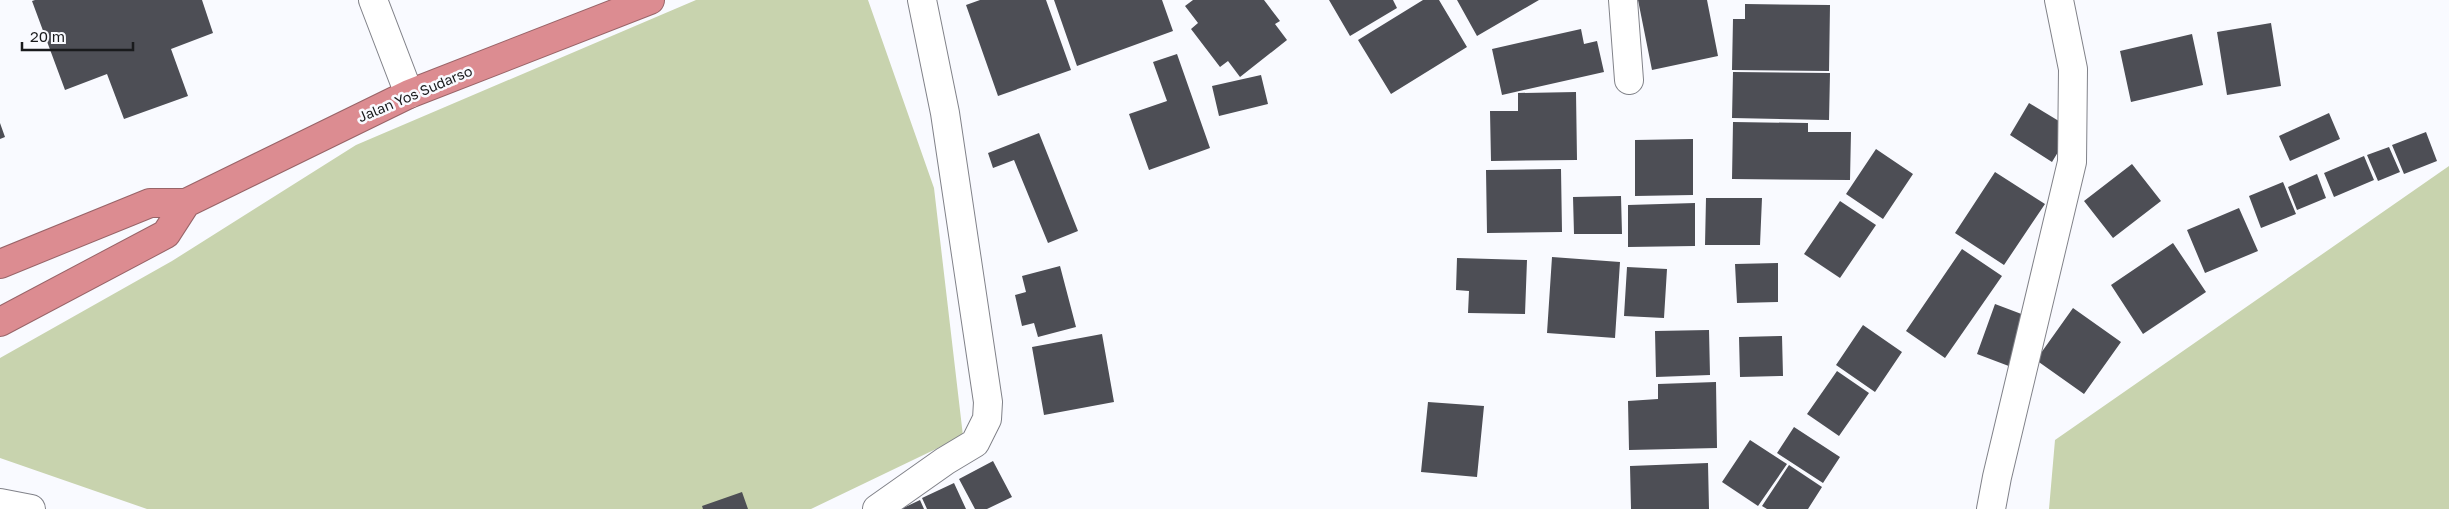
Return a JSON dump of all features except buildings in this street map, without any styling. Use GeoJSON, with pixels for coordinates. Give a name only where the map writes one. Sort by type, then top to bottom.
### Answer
{"type":"FeatureCollection","features":[{"type":"Feature","properties":{"kind":"highway","name":"Jalan Yos Sudarso"},"geometry":{"type":"LineString","coordinates":[[0,264],[150,203],[186,203],[409,94],[650,0]]}},
{"type":"Feature","properties":{"kind":"highway"},"geometry":{"type":"LineString","coordinates":[[0,322],[166,234],[186,203]]}},
{"type":"Feature","properties":{"kind":"street"},"geometry":{"type":"LineString","coordinates":[[373,0],[409,94]]}},
{"type":"Feature","properties":{"kind":"street"},"geometry":{"type":"LineString","coordinates":[[877,509],[975,443],[987,419],[987,393],[945,114],[922,0]]}},
{"type":"Feature","properties":{"kind":"street"},"geometry":{"type":"LineString","coordinates":[[1623,0],[1629,80]]}},
{"type":"Feature","properties":{"kind":"street"},"geometry":{"type":"LineString","coordinates":[[1991,509],[1996,477],[2072,162],[2073,69],[2059,0]]}},
{"type":"Feature","properties":{"kind":"street"},"geometry":{"type":"LineString","coordinates":[[0,502],[31,509]]}},
{"type":"Feature","properties":{"kind":"green space"},"geometry":{"type":"Polygon","coordinates":[[[696,0],[868,0],[934,188],[963,436],[811,509],[147,509],[0,458],[0,358],[172,261],[356,145],[696,0]]]}},
{"type":"Feature","properties":{"kind":"green space"},"geometry":{"type":"Polygon","coordinates":[[[2449,166],[2449,509],[2049,509],[2055,440],[2449,166]]]}}]}
